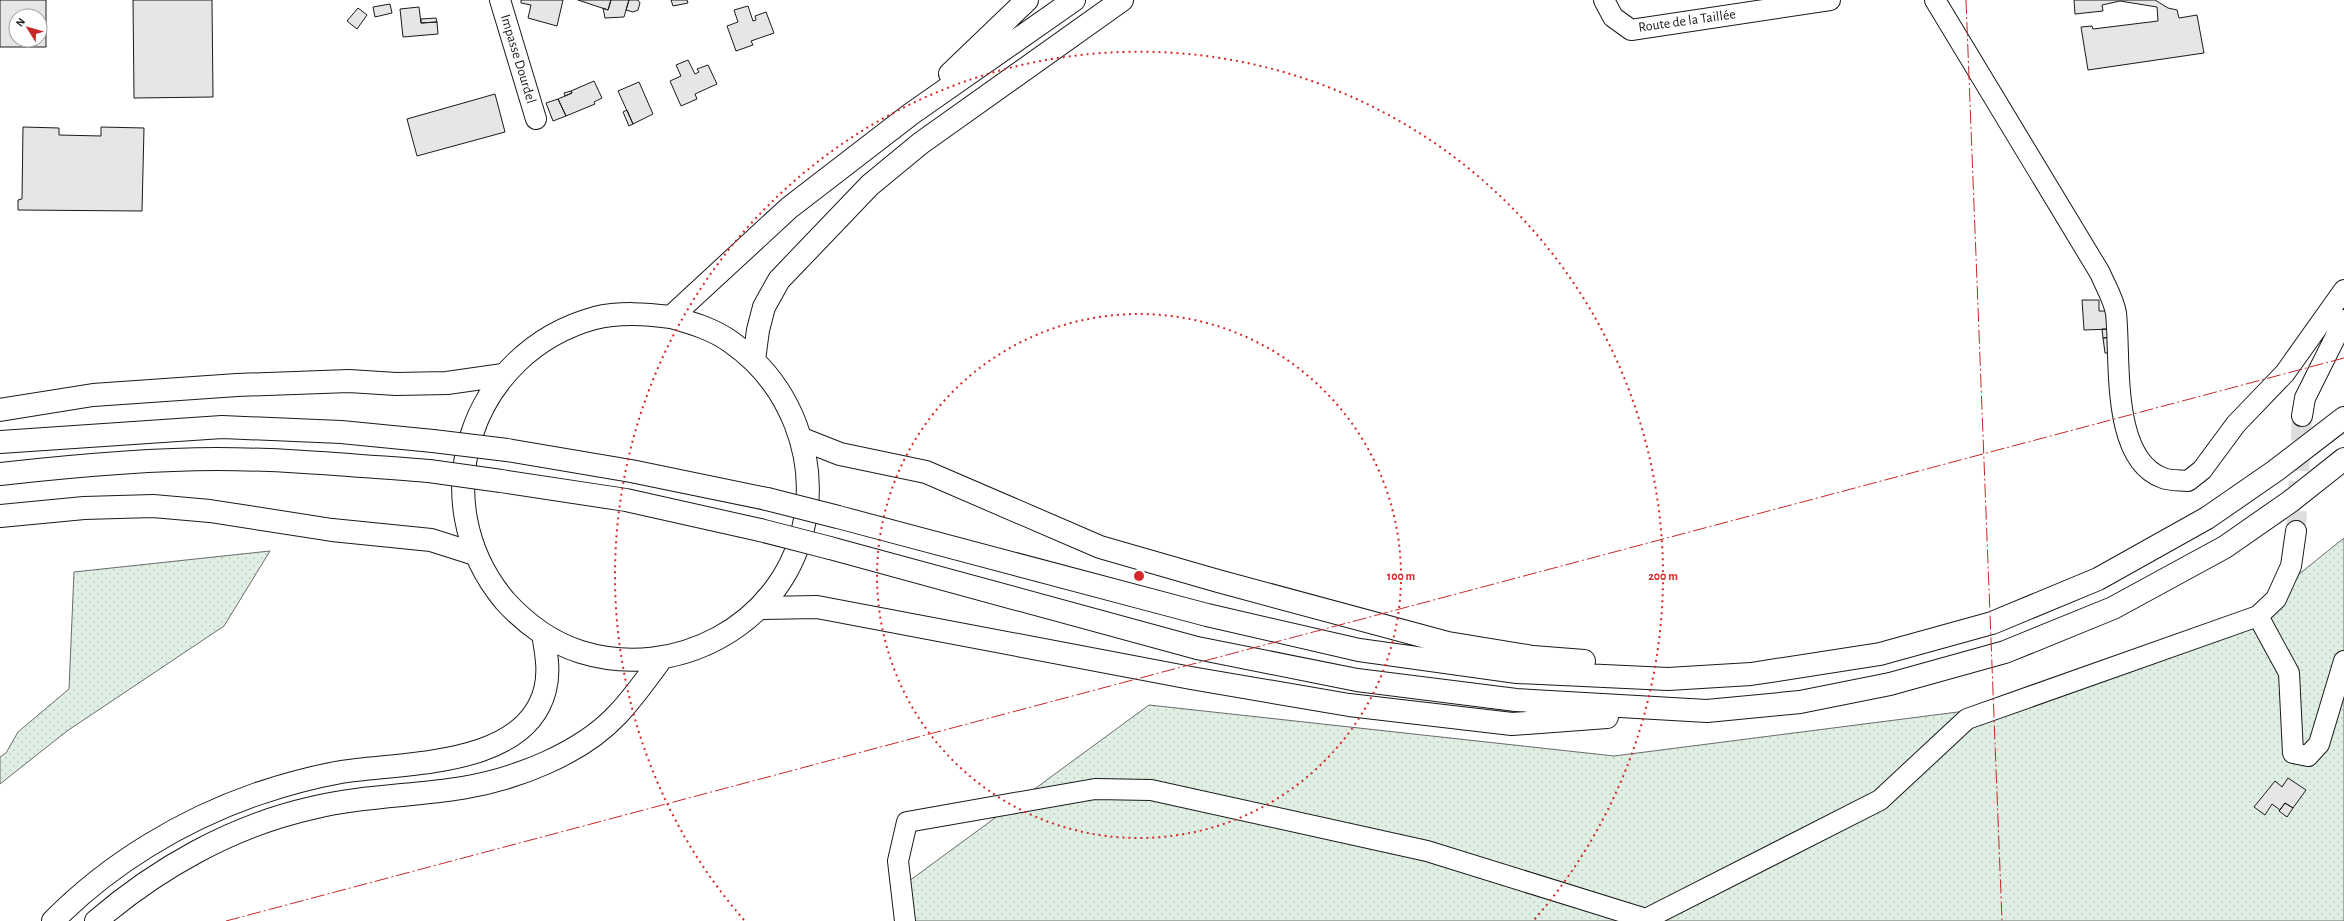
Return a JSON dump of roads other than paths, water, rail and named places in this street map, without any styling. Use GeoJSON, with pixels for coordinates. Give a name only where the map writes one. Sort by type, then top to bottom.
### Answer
{"type":"FeatureCollection","features":[{"type":"Feature","properties":{"kind":"main road"},"geometry":{"type":"LineString","coordinates":[[911,114],[1027,0]]}},
{"type":"Feature","properties":{"kind":"main road"},"geometry":{"type":"LineString","coordinates":[[671,317],[789,208],[911,114],[1074,0]]}},
{"type":"Feature","properties":{"kind":"main road"},"geometry":{"type":"LineString","coordinates":[[754,360],[758,330],[764,307],[779,280],[870,185],[921,143],[1122,0]]}},
{"type":"Feature","properties":{"kind":"main road"},"geometry":{"type":"LineString","coordinates":[[634,313],[671,317],[701,326],[729,341],[754,360],[783,396],[802,439],[809,484],[803,529],[786,572],[759,608],[730,632],[704,645],[662,658],[621,660],[580,652],[543,634],[515,612],[492,585],[475,554],[463,508],[464,461],[477,415],[503,375],[530,350],[562,330],[597,318],[634,313]]}},
{"type":"Feature","properties":{"kind":"main road"},"geometry":{"type":"LineString","coordinates":[[0,410],[93,395],[237,385],[348,381],[396,384],[447,383],[503,375]]}},
{"type":"Feature","properties":{"kind":"main road"},"geometry":{"type":"LineString","coordinates":[[0,442],[222,427],[341,432],[507,450],[631,471],[767,499],[1215,617],[1359,650],[1501,670],[1668,679],[1751,674],[1880,654],[1992,623],[2098,579],[2207,518],[2275,471],[2344,418]]}},
{"type":"Feature","properties":{"kind":"main road"},"geometry":{"type":"LineString","coordinates":[[802,439],[840,454],[926,472],[1100,547],[1226,584],[1448,643],[1533,657],[1651,666],[1843,660]]}},
{"type":"Feature","properties":{"kind":"main road"},"geometry":{"type":"LineString","coordinates":[[0,474],[85,464],[217,459],[330,464],[429,471],[626,500],[760,530],[1197,648],[1357,680],[1516,700],[1707,711]]}},
{"type":"Feature","properties":{"kind":"main road"},"geometry":{"type":"LineString","coordinates":[[759,608],[817,607],[1184,677],[1349,705],[1432,716],[1512,724],[1707,711],[1800,702],[1890,684],[2005,652],[2112,608],[2225,547],[2291,501],[2344,459]]}},
{"type":"Feature","properties":{"kind":"main road"},"geometry":{"type":"LineString","coordinates":[[0,516],[84,508],[153,506],[210,511],[332,530],[431,540],[475,554]]}},
{"type":"Feature","properties":{"kind":"main road"},"geometry":{"type":"LineString","coordinates":[[53,921],[82,894],[132,857],[165,836],[226,806],[291,784],[341,772],[426,764],[464,756],[513,733],[533,713],[545,690],[547,673],[543,634]]}},
{"type":"Feature","properties":{"kind":"main road"},"geometry":{"type":"LineString","coordinates":[[96,921],[140,886],[166,869],[221,839],[267,821],[310,808],[347,800],[464,788],[541,767],[580,744],[617,716],[662,658]]}},
{"type":"Feature","properties":{"kind":"street","name":"Impasse Dourdel"},"geometry":{"type":"LineString","coordinates":[[500,0],[536,119]]}},
{"type":"Feature","properties":{"kind":"street","name":"Route de la Taillée"},"geometry":{"type":"LineString","coordinates":[[1604,0],[1613,17],[1631,30],[1830,0]]}},
{"type":"Feature","properties":{"kind":"street"},"geometry":{"type":"LineString","coordinates":[[1935,0],[2100,273],[2116,312],[2119,396],[2132,447],[2146,468],[2164,478],[2188,481],[2202,470],[2236,424],[2284,373],[2344,290]]}},
{"type":"Feature","properties":{"kind":"street"},"geometry":{"type":"LineString","coordinates":[[2302,416],[2305,398],[2344,320]]}},
{"type":"Feature","properties":{"kind":"street"},"geometry":{"type":"LineString","coordinates":[[905,921],[898,861],[907,822],[1095,789],[1151,790],[1427,851],[1646,919],[1880,800],[1967,719],[2258,616],[2276,599],[2291,566],[2296,531]]}},
{"type":"Feature","properties":{"kind":"street"},"geometry":{"type":"LineString","coordinates":[[2258,616],[2289,673],[2294,753],[2308,756],[2319,744],[2344,661]]}},
{"type":"Feature","properties":{"kind":"tunnel"},"geometry":{"type":"LineString","coordinates":[[2296,531],[2302,416]]}}]}
